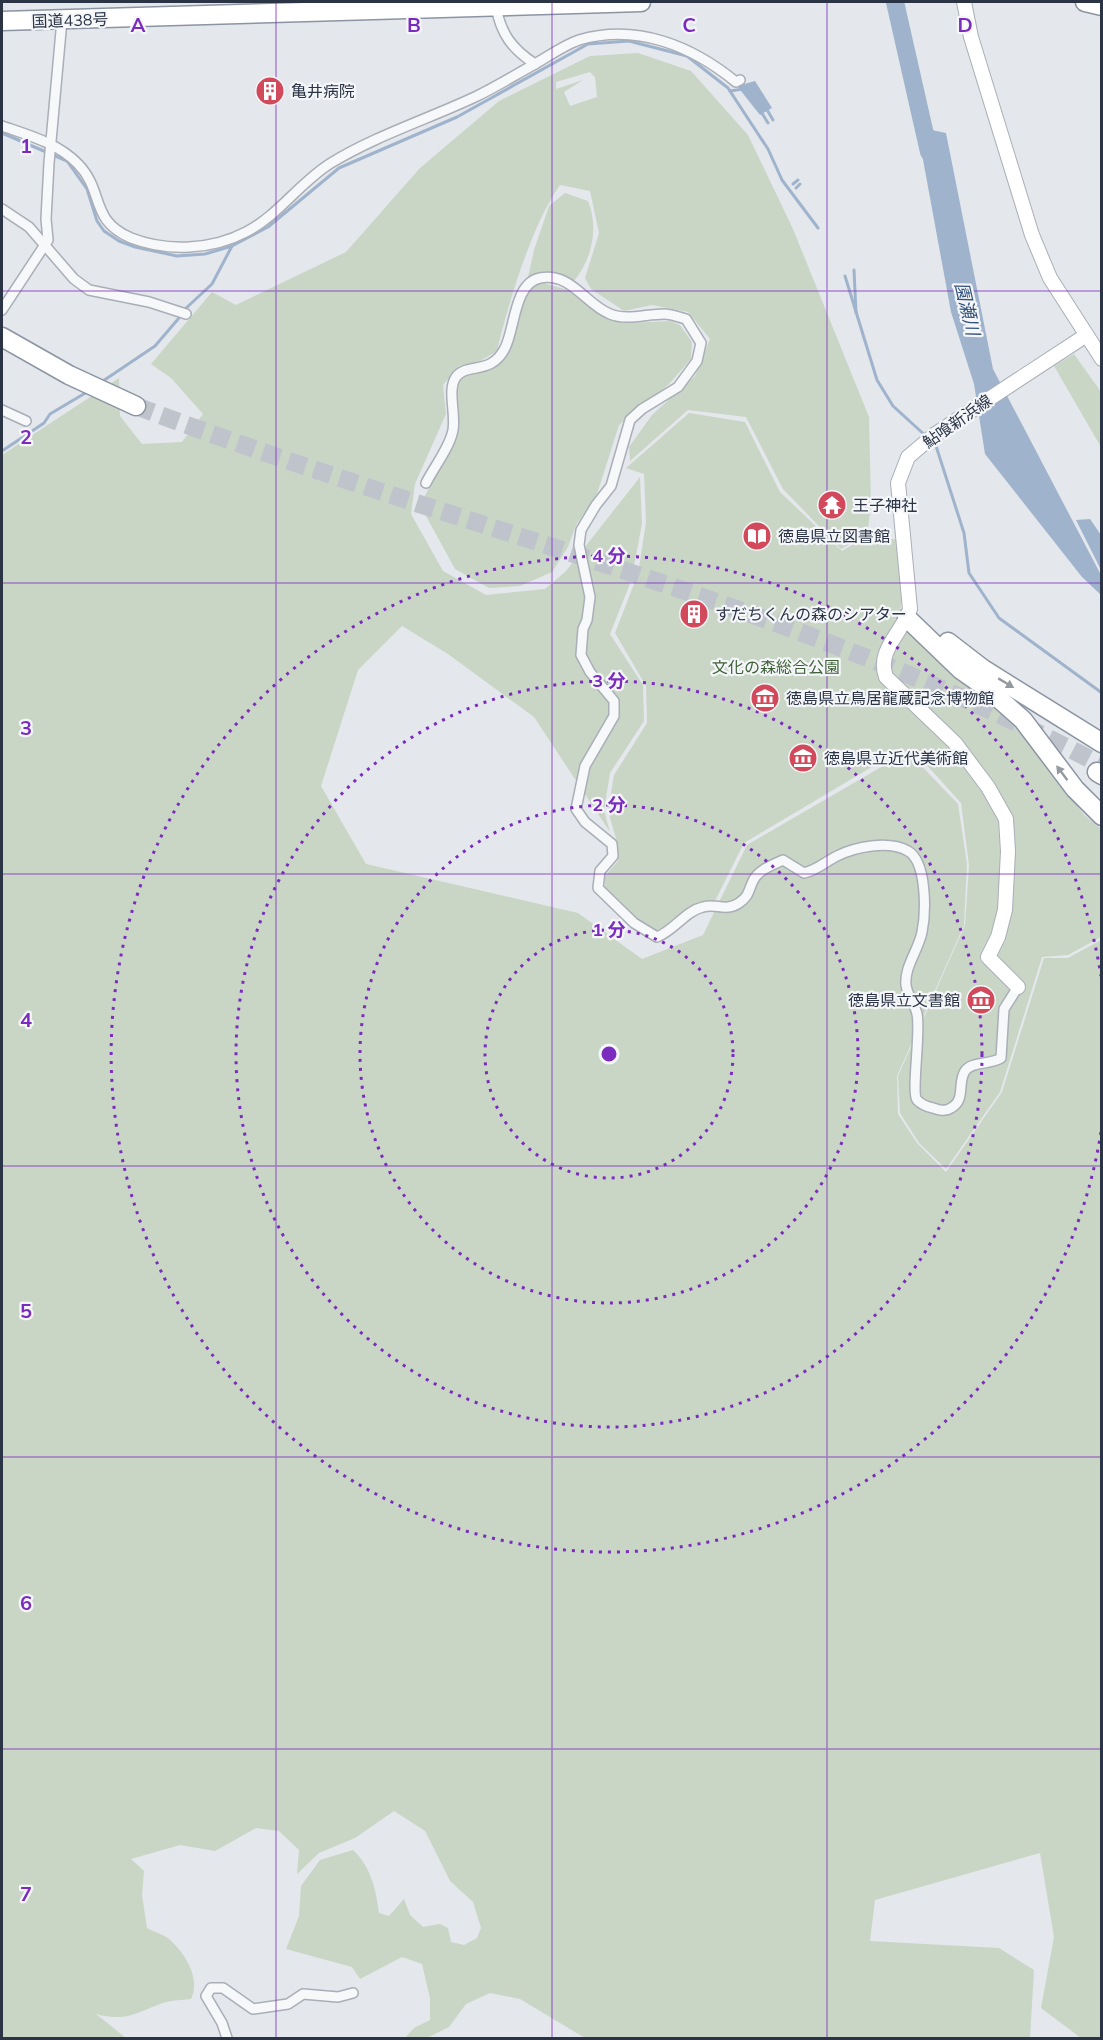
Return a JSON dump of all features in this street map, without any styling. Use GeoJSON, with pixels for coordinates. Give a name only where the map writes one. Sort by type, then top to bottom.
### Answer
{"type":"FeatureCollection","features":[{"type":"Feature","properties":{"kind":"highway","name":"国道438号"},"geometry":{"type":"LineString","coordinates":[[2,21],[473,4],[496,7],[641,2]]}},
{"type":"Feature","properties":{"kind":"highway"},"geometry":{"type":"LineString","coordinates":[[1085,2],[1101,6]]}},
{"type":"Feature","properties":{"kind":"highway"},"geometry":{"type":"LineString","coordinates":[[2,337],[40,364]]}},
{"type":"Feature","properties":{"kind":"highway"},"geometry":{"type":"LineString","coordinates":[[2,350],[40,364],[135,410]]}},
{"type":"Feature","properties":{"kind":"highway"},"geometry":{"type":"LineString","coordinates":[[909,614],[956,651],[1101,743]]}},
{"type":"Feature","properties":{"kind":"highway"},"geometry":{"type":"LineString","coordinates":[[909,614],[961,670],[1023,720],[1075,789],[1101,816]]}},
{"type":"Feature","properties":{"kind":"main road"},"geometry":{"type":"LineString","coordinates":[[964,2],[972,37],[1032,236],[1081,339],[1101,359]]}},
{"type":"Feature","properties":{"kind":"main road","name":"鮎喰新浜線"},"geometry":{"type":"LineString","coordinates":[[909,614],[898,483],[902,467],[912,454],[934,435],[1081,339]]}},
{"type":"Feature","properties":{"kind":"main road"},"geometry":{"type":"LineString","coordinates":[[909,614],[892,638],[883,669],[886,677],[955,743],[988,787],[1006,819],[1008,851],[1005,910],[998,937],[988,957],[1018,987]]}},
{"type":"Feature","properties":{"kind":"street"},"geometry":{"type":"LineString","coordinates":[[496,7],[499,22],[510,45],[535,64]]}},
{"type":"Feature","properties":{"kind":"street"},"geometry":{"type":"LineString","coordinates":[[2,310],[46,244],[50,144],[62,20]]}},
{"type":"Feature","properties":{"kind":"street"},"geometry":{"type":"LineString","coordinates":[[2,126],[50,144],[80,165],[92,184],[104,219],[114,229],[151,245],[179,248],[215,243],[247,231],[330,164],[477,96],[579,40],[614,34],[658,38],[686,49],[715,65],[736,82],[740,80]]}},
{"type":"Feature","properties":{"kind":"street"},"geometry":{"type":"LineString","coordinates":[[2,209],[29,227],[74,279],[88,290],[149,302],[186,314]]}},
{"type":"Feature","properties":{"kind":"street"},"geometry":{"type":"LineString","coordinates":[[426,483],[453,432],[452,385],[464,370],[489,366],[498,357],[505,348],[523,290],[536,279],[549,277],[574,285],[608,313],[624,318],[666,314],[686,319],[701,343],[697,361],[678,387],[642,409],[630,420],[612,486],[596,505],[581,530],[579,545],[590,597],[587,620],[583,629],[581,655],[590,672],[614,701],[614,716],[585,766],[576,809],[585,822],[612,844],[613,856],[600,871],[598,888],[634,923],[650,935],[657,937],[669,932],[691,912],[705,906],[729,908],[736,905],[749,895],[753,880],[764,869],[783,860],[804,873],[837,856],[861,848],[886,845],[908,851],[920,864],[924,911],[922,933],[907,974],[906,985],[917,1013],[920,1042],[914,1091],[917,1100],[926,1106],[942,1111],[958,1102],[963,1074],[967,1068],[972,1065],[993,1064],[1001,1058],[1004,1009],[1018,987]]}},
{"type":"Feature","properties":{"kind":"street"},"geometry":{"type":"LineString","coordinates":[[2,410],[26,422]]}},
{"type":"Feature","properties":{"kind":"street"},"geometry":{"type":"LineString","coordinates":[[227,2038],[222,2023],[206,1996],[211,1988],[222,1988],[253,2009],[288,2004],[303,1994],[338,1997],[353,1993]]}},
{"type":"Feature","properties":{"kind":"green space"},"geometry":{"type":"Polygon","coordinates":[[[638,53],[691,71],[748,135],[793,229],[869,417],[871,505],[867,535],[841,549],[783,489],[746,417],[688,410],[630,461],[629,447],[652,415],[695,376],[710,339],[688,312],[652,305],[624,311],[591,289],[585,278],[599,233],[590,191],[560,185],[531,242],[514,288],[497,351],[480,361],[459,366],[443,385],[446,414],[415,484],[411,514],[443,571],[486,595],[545,589],[566,571],[640,477],[642,524],[631,581],[610,634],[643,685],[644,721],[610,773],[604,810],[610,832],[534,717],[448,654],[402,626],[358,670],[321,786],[366,864],[578,913],[642,959],[703,935],[747,845],[895,759],[912,756],[958,804],[967,864],[964,925],[897,1076],[898,1114],[917,1143],[946,1172],[1002,1092],[1044,958],[1068,958],[1101,940],[1101,2038],[1081,2038],[1041,2008],[1054,1937],[1040,1853],[875,1900],[870,1941],[999,1948],[1034,1970],[1030,2038],[585,2038],[520,1999],[490,1993],[466,2004],[449,2027],[427,2038],[405,2038],[414,2028],[430,2020],[430,1998],[422,1964],[402,1957],[360,1979],[352,1967],[286,1949],[299,1916],[301,1886],[320,1860],[353,1850],[372,1879],[379,1913],[389,1916],[404,1899],[410,1915],[423,1927],[440,1924],[448,1928],[451,1942],[464,1945],[477,1938],[481,1928],[473,1902],[450,1881],[425,1831],[394,1811],[355,1838],[319,1853],[297,1874],[299,1850],[279,1831],[256,1828],[215,1851],[180,1845],[131,1859],[144,1871],[142,1895],[147,1928],[169,1939],[186,1959],[193,1974],[194,1991],[191,1999],[166,2002],[123,2017],[96,2014],[126,2038],[2,2038],[2,455],[119,378],[120,416],[142,444],[182,442],[203,414],[171,378],[151,364],[212,292],[236,305],[346,252],[420,168],[499,101],[590,56],[638,53]],[[590,72],[556,82],[556,89],[583,80],[564,92],[570,106],[597,97],[595,77],[590,72]]]}},
{"type":"Feature","properties":{"kind":"green space"},"geometry":{"type":"Polygon","coordinates":[[[565,193],[588,201],[591,211],[592,243],[585,263],[574,281],[551,274],[527,282],[534,250],[549,206],[565,193]]]}},
{"type":"Feature","properties":{"kind":"green space"},"geometry":{"type":"Polygon","coordinates":[[[540,282],[571,291],[609,319],[630,323],[670,321],[680,325],[692,342],[691,359],[669,384],[619,425],[597,494],[576,525],[568,547],[552,572],[520,586],[489,588],[455,569],[420,505],[457,434],[459,415],[455,386],[460,378],[496,367],[510,348],[526,291],[540,282]]]}},
{"type":"Feature","properties":{"kind":"green space"},"geometry":{"type":"Polygon","coordinates":[[[1074,354],[1101,392],[1101,447],[1054,366],[1074,354]]]}},
{"type":"Feature","properties":{"kind":"green space","name":"文化の森総合公園"},"geometry":{"type":"Polygon","coordinates":[[[689,413],[745,422],[780,492],[842,551],[869,535],[898,540],[904,582],[899,620],[1005,709],[1084,815],[1101,829],[1101,937],[1068,955],[1042,957],[1000,1092],[946,1169],[919,1143],[900,1113],[898,1076],[965,925],[969,865],[961,803],[915,752],[897,752],[744,843],[714,903],[697,904],[661,928],[653,931],[631,915],[605,889],[605,876],[618,861],[617,842],[608,811],[614,775],[647,723],[646,686],[615,633],[638,574],[646,522],[644,474],[626,468],[689,413]]]}},
{"type":"Feature","properties":{"kind":"water"},"geometry":{"type":"Polygon","coordinates":[[[755,81],[772,108],[760,115],[737,86],[755,81]]]}},
{"type":"Feature","properties":{"kind":"water"},"geometry":{"type":"Polygon","coordinates":[[[917,127],[946,133],[993,369],[1101,575],[1101,595],[1082,577],[985,454],[974,384],[951,312],[917,127]]]}},
{"type":"Feature","properties":{"kind":"water"},"geometry":{"type":"Polygon","coordinates":[[[1090,519],[1101,535],[1101,570],[1076,520],[1090,519]]]}},
{"type":"Feature","properties":{"kind":"waterway","name":"園瀬川"},"geometry":{"type":"LineString","coordinates":[[895,2],[929,152]]}},
{"type":"Feature","properties":{"kind":"waterway"},"geometry":{"type":"LineString","coordinates":[[2,133],[67,161],[87,189],[97,221],[104,231],[119,241],[135,247],[177,256],[205,254],[232,246],[268,227],[339,168],[457,117],[588,44],[629,41],[687,56],[728,88],[768,149],[782,180],[818,228]]}},
{"type":"Feature","properties":{"kind":"waterway"},"geometry":{"type":"LineString","coordinates":[[730,91],[743,89]]}},
{"type":"Feature","properties":{"kind":"waterway"},"geometry":{"type":"LineString","coordinates":[[766,108],[773,120]]}},
{"type":"Feature","properties":{"kind":"waterway"},"geometry":{"type":"LineString","coordinates":[[760,110],[768,123]]}},
{"type":"Feature","properties":{"kind":"waterway"},"geometry":{"type":"LineString","coordinates":[[793,184],[798,180]]}},
{"type":"Feature","properties":{"kind":"waterway"},"geometry":{"type":"LineString","coordinates":[[796,188],[800,184]]}},
{"type":"Feature","properties":{"kind":"waterway"},"geometry":{"type":"LineString","coordinates":[[184,310],[212,284],[232,246]]}},
{"type":"Feature","properties":{"kind":"waterway"},"geometry":{"type":"LineString","coordinates":[[854,270],[856,313]]}},
{"type":"Feature","properties":{"kind":"waterway"},"geometry":{"type":"LineString","coordinates":[[845,276],[877,380],[893,406],[927,437]]}},
{"type":"Feature","properties":{"kind":"waterway"},"geometry":{"type":"LineString","coordinates":[[100,383],[155,346],[179,318]]}},
{"type":"Feature","properties":{"kind":"waterway"},"geometry":{"type":"LineString","coordinates":[[2,451],[44,423],[50,414],[87,392]]}},
{"type":"Feature","properties":{"kind":"waterway"},"geometry":{"type":"LineString","coordinates":[[932,441],[936,446],[964,533],[969,573],[999,618],[1102,693]]}},
{"type":"Feature","properties":{"kind":"tunnel"},"geometry":{"type":"LineString","coordinates":[[136,406],[257,450],[746,612],[867,658],[985,708],[1101,765]]}},
{"type":"Feature","properties":{"kind":"place","name":"亀井病院"},"geometry":{"type":"Point","coordinates":[270,91]}},
{"type":"Feature","properties":{"kind":"place","name":"王子神社"},"geometry":{"type":"Point","coordinates":[832,505]}},
{"type":"Feature","properties":{"kind":"place","name":"徳島県立図書館"},"geometry":{"type":"Point","coordinates":[757,536]}},
{"type":"Feature","properties":{"kind":"place","name":"すだちくんの森のシアター"},"geometry":{"type":"Point","coordinates":[694,614]}},
{"type":"Feature","properties":{"kind":"place","name":"徳島県立鳥居龍蔵記念博物館"},"geometry":{"type":"Point","coordinates":[765,698]}},
{"type":"Feature","properties":{"kind":"place","name":"徳島県立近代美術館"},"geometry":{"type":"Point","coordinates":[803,758]}},
{"type":"Feature","properties":{"kind":"place","name":"徳島県立文書館"},"geometry":{"type":"Point","coordinates":[981,1000]}}]}
